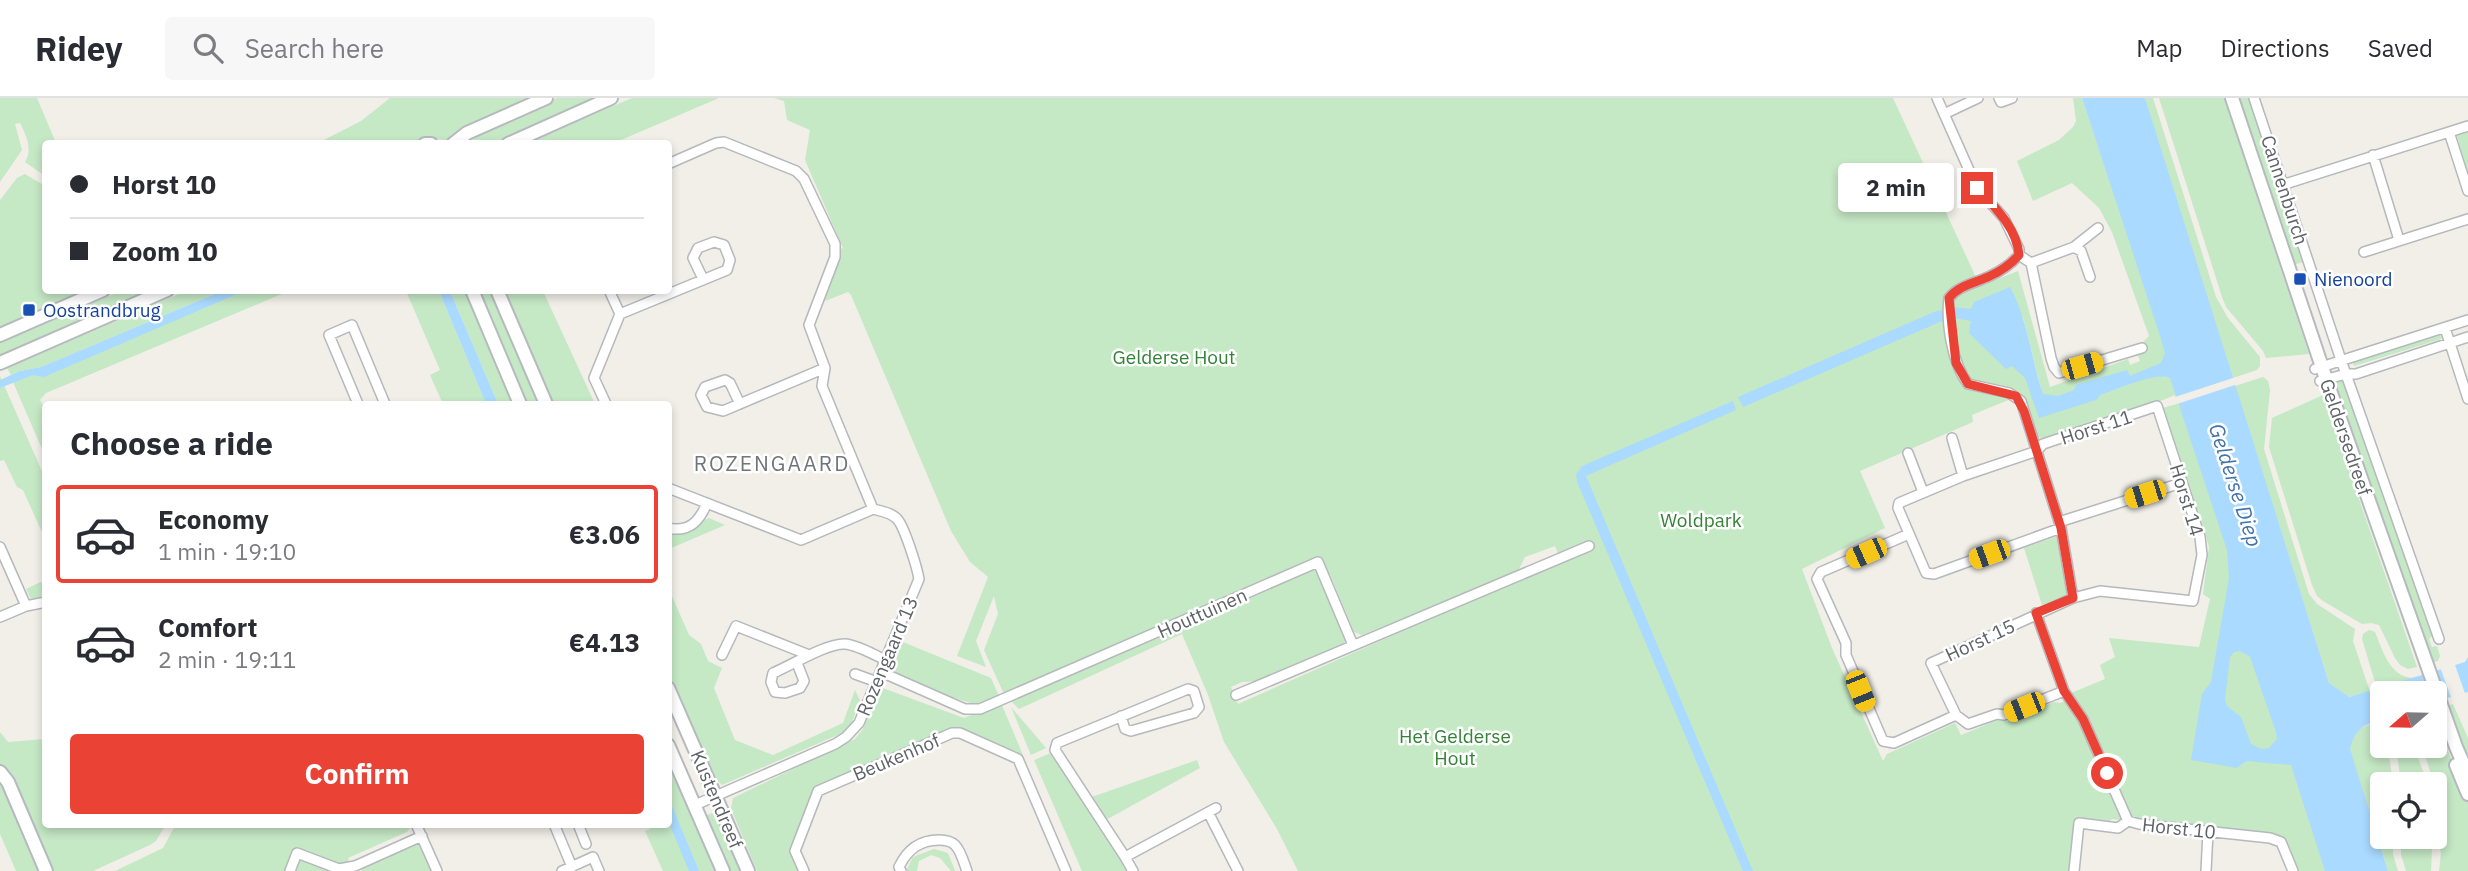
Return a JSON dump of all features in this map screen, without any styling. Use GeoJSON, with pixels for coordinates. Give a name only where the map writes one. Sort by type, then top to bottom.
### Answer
{"type":"FeatureCollection","features":[{"type":"Feature","properties":{"kind":"main road"},"geometry":{"type":"LineString","coordinates":[[458,140],[467,133],[546,98]]}},
{"type":"Feature","properties":{"kind":"main road"},"geometry":{"type":"LineString","coordinates":[[517,140],[611,98]]}},
{"type":"Feature","properties":{"kind":"main road","name":"Geldersedreef"},"geometry":{"type":"LineString","coordinates":[[2225,98],[2428,681]]}},
{"type":"Feature","properties":{"kind":"main road","name":"Geldersedreef"},"geometry":{"type":"LineString","coordinates":[[2232,98],[2320,374]]}},
{"type":"Feature","properties":{"kind":"main road"},"geometry":{"type":"LineString","coordinates":[[466,140],[474,131]]}},
{"type":"Feature","properties":{"kind":"main road"},"geometry":{"type":"LineString","coordinates":[[0,335],[94,294]]}},
{"type":"Feature","properties":{"kind":"main road"},"geometry":{"type":"LineString","coordinates":[[0,363],[158,294]]}},
{"type":"Feature","properties":{"kind":"main road"},"geometry":{"type":"LineString","coordinates":[[474,294],[519,401]]}},
{"type":"Feature","properties":{"kind":"main road"},"geometry":{"type":"LineString","coordinates":[[499,294],[545,401]]}},
{"type":"Feature","properties":{"kind":"main road","name":"Geldersedreef"},"geometry":{"type":"LineString","coordinates":[[2420,660],[2426,681]]}},
{"type":"Feature","properties":{"kind":"main road","name":"Kustendreef"},"geometry":{"type":"LineString","coordinates":[[672,697],[748,871]]}},
{"type":"Feature","properties":{"kind":"main road","name":"Geldersedreef"},"geometry":{"type":"LineString","coordinates":[[2447,730],[2468,774]]}},
{"type":"Feature","properties":{"kind":"main road","name":"Geldersedreef"},"geometry":{"type":"LineString","coordinates":[[2447,735],[2467,790]]}},
{"type":"Feature","properties":{"kind":"main road","name":"Kustendreef"},"geometry":{"type":"LineString","coordinates":[[672,754],[723,871]]}},
{"type":"Feature","properties":{"kind":"main road"},"geometry":{"type":"LineString","coordinates":[[0,772],[8,782],[46,871]]}},
{"type":"Feature","properties":{"kind":"street"},"geometry":{"type":"LineString","coordinates":[[1937,98],[1977,188],[2004,218],[2019,249],[2019,255],[2031,263],[2054,367],[2059,373],[2142,348]]}},
{"type":"Feature","properties":{"kind":"street"},"geometry":{"type":"LineString","coordinates":[[1944,114],[1978,98]]}},
{"type":"Feature","properties":{"kind":"street"},"geometry":{"type":"LineString","coordinates":[[1999,98],[2001,102],[2012,98]]}},
{"type":"Feature","properties":{"kind":"street","name":"Cannenburch"},"geometry":{"type":"LineString","coordinates":[[2254,98],[2341,360],[2439,639]]}},
{"type":"Feature","properties":{"kind":"street"},"geometry":{"type":"LineString","coordinates":[[2282,185],[2468,126]]}},
{"type":"Feature","properties":{"kind":"street"},"geometry":{"type":"LineString","coordinates":[[2449,132],[2468,191]]}},
{"type":"Feature","properties":{"kind":"street"},"geometry":{"type":"LineString","coordinates":[[672,162],[724,142],[796,171],[804,179],[835,244],[835,257],[809,325],[825,368],[822,386],[873,509],[801,540],[672,490]]}},
{"type":"Feature","properties":{"kind":"street"},"geometry":{"type":"LineString","coordinates":[[2373,156],[2399,240]]}},
{"type":"Feature","properties":{"kind":"street"},"geometry":{"type":"LineString","coordinates":[[2364,252],[2468,219]]}},
{"type":"Feature","properties":{"kind":"street"},"geometry":{"type":"LineString","coordinates":[[2031,263],[2074,247],[2098,228]]}},
{"type":"Feature","properties":{"kind":"street"},"geometry":{"type":"LineString","coordinates":[[672,292],[727,270],[730,260],[724,245],[714,242],[698,248],[693,258],[703,279]]}},
{"type":"Feature","properties":{"kind":"street"},"geometry":{"type":"LineString","coordinates":[[2074,247],[2081,251],[2090,277]]}},
{"type":"Feature","properties":{"kind":"street","name":"Horst 11"},"geometry":{"type":"LineString","coordinates":[[2019,255],[2011,264],[1991,276],[1955,291],[1948,301],[1956,363],[1968,384],[2009,393],[2021,401],[2037,451]]}},
{"type":"Feature","properties":{"kind":"street"},"geometry":{"type":"LineString","coordinates":[[611,294],[620,314]]}},
{"type":"Feature","properties":{"kind":"street"},"geometry":{"type":"LineString","coordinates":[[605,401],[594,378],[620,314],[667,294]]}},
{"type":"Feature","properties":{"kind":"street"},"geometry":{"type":"LineString","coordinates":[[2320,374],[2341,360],[2468,320]]}},
{"type":"Feature","properties":{"kind":"street"},"geometry":{"type":"LineString","coordinates":[[357,401],[329,335],[352,326],[384,401]]}},
{"type":"Feature","properties":{"kind":"street"},"geometry":{"type":"LineString","coordinates":[[2445,328],[2468,399]]}},
{"type":"Feature","properties":{"kind":"street"},"geometry":{"type":"LineString","coordinates":[[2320,374],[2356,374],[2468,337]]}},
{"type":"Feature","properties":{"kind":"street"},"geometry":{"type":"LineString","coordinates":[[740,404],[825,368]]}},
{"type":"Feature","properties":{"kind":"street","name":"Horst 11"},"geometry":{"type":"LineString","coordinates":[[1909,534],[1898,508],[1899,503],[1963,476],[2037,451],[2043,444],[2157,406]]}},
{"type":"Feature","properties":{"kind":"street","name":"Horst 14"},"geometry":{"type":"LineString","coordinates":[[2073,598],[2100,592],[2193,601],[2202,555],[2200,537],[2157,406]]}},
{"type":"Feature","properties":{"kind":"street"},"geometry":{"type":"LineString","coordinates":[[1952,438],[1963,476]]}},
{"type":"Feature","properties":{"kind":"street"},"geometry":{"type":"LineString","coordinates":[[2036,613],[2073,598],[2060,525],[2037,451]]}},
{"type":"Feature","properties":{"kind":"street"},"geometry":{"type":"LineString","coordinates":[[1908,453],[1923,492]]}},
{"type":"Feature","properties":{"kind":"street"},"geometry":{"type":"LineString","coordinates":[[2064,691],[2004,715],[1997,714],[1968,724],[1956,715],[1894,743],[1883,741],[1846,655],[1846,643],[1817,579],[1821,572],[1909,534],[1926,573],[1934,574],[2060,525],[2181,483]]}},
{"type":"Feature","properties":{"kind":"street"},"geometry":{"type":"LineString","coordinates":[[672,529],[694,525],[707,503]]}},
{"type":"Feature","properties":{"kind":"street","name":"Rozengaard 13"},"geometry":{"type":"LineString","coordinates":[[695,805],[846,737],[859,723],[919,579],[915,560],[898,520],[888,513],[873,509]]}},
{"type":"Feature","properties":{"kind":"street"},"geometry":{"type":"LineString","coordinates":[[1236,695],[1590,546]]}},
{"type":"Feature","properties":{"kind":"street"},"geometry":{"type":"LineString","coordinates":[[0,547],[26,606]]}},
{"type":"Feature","properties":{"kind":"street","name":"Houttuinen"},"geometry":{"type":"LineString","coordinates":[[879,677],[965,709],[980,709],[1318,562],[1353,645]]}},
{"type":"Feature","properties":{"kind":"street"},"geometry":{"type":"LineString","coordinates":[[0,617],[42,603]]}},
{"type":"Feature","properties":{"kind":"street","name":"Horst 15"},"geometry":{"type":"LineString","coordinates":[[1956,715],[1931,663],[2036,613]]}},
{"type":"Feature","properties":{"kind":"street","name":"Horst 10"},"geometry":{"type":"LineString","coordinates":[[2036,613],[2064,691],[2083,719],[2128,821],[2270,838],[2281,842],[2293,871]]}},
{"type":"Feature","properties":{"kind":"street"},"geometry":{"type":"LineString","coordinates":[[722,655],[736,626],[809,655]]}},
{"type":"Feature","properties":{"kind":"street"},"geometry":{"type":"LineString","coordinates":[[797,663],[809,655],[843,644],[886,660]]}},
{"type":"Feature","properties":{"kind":"street"},"geometry":{"type":"LineString","coordinates":[[855,674],[879,677]]}},
{"type":"Feature","properties":{"kind":"street"},"geometry":{"type":"LineString","coordinates":[[1121,716],[1125,729],[1131,731],[1194,713],[1199,707],[1194,691],[1188,689],[1121,716],[1057,743],[1055,750],[1133,871]]}},
{"type":"Feature","properties":{"kind":"street","name":"Beukenhof"},"geometry":{"type":"LineString","coordinates":[[804,871],[795,851],[818,791],[952,733],[960,733],[1018,759],[1066,871]]}},
{"type":"Feature","properties":{"kind":"street"},"geometry":{"type":"LineString","coordinates":[[1125,857],[1212,810],[1238,871]]}},
{"type":"Feature","properties":{"kind":"street"},"geometry":{"type":"LineString","coordinates":[[2074,871],[2079,823],[2118,828],[2128,821]]}},
{"type":"Feature","properties":{"kind":"street"},"geometry":{"type":"LineString","coordinates":[[418,828],[437,871]]}},
{"type":"Feature","properties":{"kind":"street"},"geometry":{"type":"LineString","coordinates":[[556,828],[572,867]]}},
{"type":"Feature","properties":{"kind":"street"},"geometry":{"type":"LineString","coordinates":[[580,828],[586,844]]}},
{"type":"Feature","properties":{"kind":"street"},"geometry":{"type":"LineString","coordinates":[[2206,871],[2208,832]]}},
{"type":"Feature","properties":{"kind":"street"},"geometry":{"type":"LineString","coordinates":[[290,871],[297,853],[339,869],[356,869],[422,836]]}},
{"type":"Feature","properties":{"kind":"street"},"geometry":{"type":"LineString","coordinates":[[901,871],[899,867],[904,856],[916,845],[937,840],[956,845],[967,871]]}},
{"type":"Feature","properties":{"kind":"street"},"geometry":{"type":"LineString","coordinates":[[562,871],[593,858],[599,871]]}},
{"type":"Feature","properties":{"kind":"green space"},"geometry":{"type":"Polygon","coordinates":[[[0,98],[37,98],[55,140],[42,140],[42,174],[25,162],[29,147],[20,123],[15,124],[22,150],[0,182],[0,98]]]}},
{"type":"Feature","properties":{"kind":"green space"},"geometry":{"type":"Polygon","coordinates":[[[390,98],[531,98],[448,140],[324,140],[361,121],[390,98]]]}},
{"type":"Feature","properties":{"kind":"green space"},"geometry":{"type":"Polygon","coordinates":[[[557,98],[597,98],[500,140],[472,140],[483,132],[557,98]]]}},
{"type":"Feature","properties":{"kind":"green space"},"geometry":{"type":"Polygon","coordinates":[[[632,98],[719,98],[621,140],[534,140],[632,98]]]}},
{"type":"Feature","properties":{"kind":"green space"},"geometry":{"type":"Polygon","coordinates":[[[774,98],[1893,98],[1980,286],[2018,271],[2050,387],[2128,359],[2130,365],[2140,361],[2136,349],[2149,336],[2112,232],[2099,208],[2072,183],[2033,201],[2017,161],[2059,140],[2073,127],[2076,121],[2073,98],[2082,98],[2155,318],[2149,112],[2145,98],[2153,98],[2216,297],[2228,318],[2260,357],[2257,370],[2233,378],[2235,386],[2263,377],[2268,381],[2270,390],[2264,449],[2309,594],[2317,604],[2355,629],[2353,641],[2370,692],[2348,697],[2329,683],[2243,412],[2189,430],[2328,689],[2344,700],[2370,695],[2370,711],[2357,730],[2370,724],[2370,758],[2389,758],[2391,772],[2370,772],[2370,849],[2380,849],[2386,871],[2295,871],[2288,847],[2282,840],[2077,817],[2069,871],[1298,871],[1277,829],[1224,742],[1208,695],[1182,634],[1019,709],[1004,694],[984,650],[998,614],[994,596],[976,641],[986,667],[957,656],[988,577],[970,562],[951,531],[851,295],[848,292],[825,301],[836,265],[833,252],[843,248],[805,160],[810,130],[787,120],[784,101],[774,98]],[[1991,309],[2042,392],[2023,317],[1991,309]],[[2020,395],[1972,415],[1973,422],[1860,471],[1885,528],[1802,569],[1832,648],[1883,761],[1887,754],[1955,723],[1961,735],[2005,717],[2007,722],[2054,702],[2060,703],[2072,698],[2071,693],[2105,679],[2100,665],[2115,657],[2109,638],[2199,647],[2210,599],[2203,594],[2209,547],[2162,408],[2177,404],[2175,395],[2046,439],[2038,437],[2024,396],[2020,395]],[[1555,546],[1525,557],[1518,571],[1362,635],[1354,632],[1330,574],[1320,578],[1345,635],[1343,645],[1263,681],[1242,682],[1231,687],[1238,704],[1561,561],[1555,546]]]}},
{"type":"Feature","properties":{"kind":"green space"},"geometry":{"type":"Polygon","coordinates":[[[2159,98],[2224,98],[2309,354],[2266,358],[2226,307],[2159,98]]]}},
{"type":"Feature","properties":{"kind":"green space"},"geometry":{"type":"Polygon","coordinates":[[[2235,98],[2250,98],[2303,262],[2290,266],[2235,98]]]}},
{"type":"Feature","properties":{"kind":"green space"},"geometry":{"type":"Polygon","coordinates":[[[2464,130],[2468,132],[2468,174],[2456,133],[2464,130]]]}},
{"type":"Feature","properties":{"kind":"green space"},"geometry":{"type":"Polygon","coordinates":[[[25,174],[42,184],[42,294],[77,294],[0,327],[0,200],[17,178],[25,174]]]}},
{"type":"Feature","properties":{"kind":"green space"},"geometry":{"type":"Polygon","coordinates":[[[114,294],[141,294],[0,355],[0,343],[114,294]]]}},
{"type":"Feature","properties":{"kind":"green space"},"geometry":{"type":"Polygon","coordinates":[[[179,294],[215,294],[41,367],[11,375],[7,368],[179,294]]]}},
{"type":"Feature","properties":{"kind":"green space"},"geometry":{"type":"Polygon","coordinates":[[[236,294],[282,294],[46,393],[40,400],[42,449],[13,382],[236,294]]]}},
{"type":"Feature","properties":{"kind":"green space"},"geometry":{"type":"Polygon","coordinates":[[[407,294],[440,294],[485,401],[442,401],[430,375],[440,370],[407,294]]]}},
{"type":"Feature","properties":{"kind":"green space"},"geometry":{"type":"Polygon","coordinates":[[[451,294],[468,294],[512,401],[497,401],[451,294]]]}},
{"type":"Feature","properties":{"kind":"green space"},"geometry":{"type":"Polygon","coordinates":[[[478,294],[491,294],[538,401],[525,401],[478,294]]]}},
{"type":"Feature","properties":{"kind":"green space"},"geometry":{"type":"Polygon","coordinates":[[[502,294],[544,294],[594,401],[550,401],[502,294]]]}},
{"type":"Feature","properties":{"kind":"green space"},"geometry":{"type":"Polygon","coordinates":[[[2439,333],[2442,335],[2441,339],[2354,366],[2353,364],[2353,360],[2439,333]]]}},
{"type":"Feature","properties":{"kind":"green space"},"geometry":{"type":"Polygon","coordinates":[[[0,376],[42,471],[42,532],[23,490],[17,487],[4,460],[0,461],[0,376]]]}},
{"type":"Feature","properties":{"kind":"green space"},"geometry":{"type":"Polygon","coordinates":[[[2335,378],[2343,379],[2431,624],[2433,635],[2429,639],[2432,647],[2437,646],[2440,656],[2438,661],[2430,663],[2328,384],[2335,378]]]}},
{"type":"Feature","properties":{"kind":"green space"},"geometry":{"type":"Polygon","coordinates":[[[2323,395],[2417,667],[2408,669],[2400,665],[2379,625],[2362,624],[2323,601],[2317,596],[2312,585],[2269,447],[2272,418],[2323,395]]]}},
{"type":"Feature","properties":{"kind":"green space"},"geometry":{"type":"Polygon","coordinates":[[[709,518],[725,525],[672,548],[672,533],[709,518]]]}},
{"type":"Feature","properties":{"kind":"green space"},"geometry":{"type":"Polygon","coordinates":[[[2061,535],[2069,596],[2042,605],[2024,548],[2061,535]]]}},
{"type":"Feature","properties":{"kind":"green space"},"geometry":{"type":"Polygon","coordinates":[[[42,581],[42,597],[31,599],[26,589],[42,581]]]}},
{"type":"Feature","properties":{"kind":"green space"},"geometry":{"type":"Polygon","coordinates":[[[672,596],[689,635],[701,644],[708,661],[722,668],[714,688],[735,740],[773,755],[843,723],[855,690],[860,700],[851,725],[842,733],[722,785],[717,780],[672,682],[672,596]]]}},
{"type":"Feature","properties":{"kind":"green space"},"geometry":{"type":"Polygon","coordinates":[[[2369,630],[2375,632],[2394,669],[2407,677],[2416,678],[2405,681],[2375,681],[2362,639],[2363,634],[2369,630]]]}},
{"type":"Feature","properties":{"kind":"green space"},"geometry":{"type":"Polygon","coordinates":[[[898,640],[991,678],[999,696],[977,705],[885,676],[898,640]]]}},
{"type":"Feature","properties":{"kind":"green space"},"geometry":{"type":"Polygon","coordinates":[[[880,687],[964,718],[1001,703],[1028,767],[972,737],[957,735],[819,792],[795,859],[800,871],[757,871],[731,809],[733,798],[855,739],[863,729],[880,687]]]}},
{"type":"Feature","properties":{"kind":"green space"},"geometry":{"type":"Polygon","coordinates":[[[2453,704],[2468,738],[2468,770],[2447,710],[2447,707],[2453,704]]]}},
{"type":"Feature","properties":{"kind":"green space"},"geometry":{"type":"Polygon","coordinates":[[[1011,707],[1046,748],[1031,755],[1011,707]]]}},
{"type":"Feature","properties":{"kind":"green space"},"geometry":{"type":"Polygon","coordinates":[[[0,732],[8,742],[42,739],[42,828],[164,828],[156,841],[150,845],[93,871],[54,871],[12,774],[0,766],[0,732]]]}},
{"type":"Feature","properties":{"kind":"green space"},"geometry":{"type":"Polygon","coordinates":[[[2447,748],[2468,800],[2468,871],[2439,871],[2440,849],[2447,849],[2447,772],[2430,771],[2426,758],[2447,758],[2447,748]]]}},
{"type":"Feature","properties":{"kind":"green space"},"geometry":{"type":"Polygon","coordinates":[[[1051,753],[1128,871],[1082,871],[1034,760],[1051,753]]]}},
{"type":"Feature","properties":{"kind":"green space"},"geometry":{"type":"Polygon","coordinates":[[[2398,758],[2418,758],[2423,772],[2399,772],[2398,758]]]}},
{"type":"Feature","properties":{"kind":"green space"},"geometry":{"type":"Polygon","coordinates":[[[1197,760],[1200,768],[1104,821],[1089,798],[1197,760]]]}},
{"type":"Feature","properties":{"kind":"green space"},"geometry":{"type":"Polygon","coordinates":[[[672,775],[715,871],[663,871],[645,831],[672,828],[672,775]]]}},
{"type":"Feature","properties":{"kind":"green space"},"geometry":{"type":"Polygon","coordinates":[[[0,782],[39,871],[16,871],[0,834],[0,782]]]}},
{"type":"Feature","properties":{"kind":"green space"},"geometry":{"type":"Polygon","coordinates":[[[715,812],[741,871],[728,871],[706,820],[707,815],[715,812]]]}},
{"type":"Feature","properties":{"kind":"green space"},"geometry":{"type":"Polygon","coordinates":[[[174,828],[410,828],[407,832],[348,858],[352,871],[115,871],[163,848],[174,828]]]}},
{"type":"Feature","properties":{"kind":"green space"},"geometry":{"type":"Polygon","coordinates":[[[417,843],[432,871],[362,871],[363,866],[417,843]]]}},
{"type":"Feature","properties":{"kind":"green space"},"geometry":{"type":"Polygon","coordinates":[[[934,849],[948,853],[955,871],[951,871],[940,858],[931,855],[919,861],[917,871],[906,871],[913,857],[934,849]]]}},
{"type":"Feature","properties":{"kind":"green space"},"geometry":{"type":"Polygon","coordinates":[[[2381,849],[2393,849],[2398,871],[2388,871],[2381,849]]]}},
{"type":"Feature","properties":{"kind":"green space"},"geometry":{"type":"Polygon","coordinates":[[[2401,849],[2432,849],[2431,871],[2406,871],[2401,849]]]}},
{"type":"Feature","properties":{"kind":"water","name":"Gelderse Diep"},"geometry":{"type":"Polygon","coordinates":[[[2082,98],[2145,98],[2329,683],[2349,697],[2370,691],[2370,723],[2354,737],[2350,749],[2370,813],[2370,849],[2381,849],[2388,871],[2325,871],[2291,765],[2246,761],[2237,768],[2191,760],[2202,694],[2211,682],[2229,578],[2227,550],[2170,378],[2156,377],[2136,382],[2100,395],[2096,400],[2039,418],[2025,378],[2012,366],[2006,369],[1969,333],[1971,321],[1954,318],[1743,407],[1738,397],[1934,312],[1953,307],[1971,309],[1974,302],[2010,287],[2025,326],[2043,394],[2058,396],[2074,390],[2076,385],[2127,370],[2130,376],[2161,363],[2165,353],[2082,98]],[[2240,651],[2234,652],[2230,657],[2225,699],[2227,706],[2241,717],[2251,744],[2262,749],[2269,748],[2277,739],[2250,657],[2240,651]]]}},
{"type":"Feature","properties":{"kind":"water"},"geometry":{"type":"Polygon","coordinates":[[[215,294],[237,294],[44,377],[33,375],[0,388],[0,380],[20,371],[41,367],[215,294]]]}},
{"type":"Feature","properties":{"kind":"water"},"geometry":{"type":"Polygon","coordinates":[[[440,294],[451,294],[497,401],[485,401],[440,294]]]}},
{"type":"Feature","properties":{"kind":"water"},"geometry":{"type":"Polygon","coordinates":[[[1733,401],[1736,410],[1586,476],[1753,871],[1743,871],[1576,475],[1582,466],[1733,401]]]}},
{"type":"Feature","properties":{"kind":"water"},"geometry":{"type":"Polygon","coordinates":[[[2468,657],[2468,692],[2447,698],[2447,681],[2402,681],[2465,662],[2468,657]]]}},
{"type":"Feature","properties":{"kind":"water"},"geometry":{"type":"Polygon","coordinates":[[[672,806],[699,871],[689,871],[671,828],[672,806]]]}},
{"type":"Feature","properties":{"kind":"pier"},"geometry":{"type":"Polygon","coordinates":[[[2236,377],[2238,384],[2177,404],[2175,397],[2236,377]]]}},
{"type":"Feature","properties":{"kind":"pier"},"geometry":{"type":"Polygon","coordinates":[[[2454,662],[2466,696],[2452,700],[2440,667],[2454,662]]]}},
{"type":"Feature","properties":{"kind":"place","name":"Nienoord"},"geometry":{"type":"Point","coordinates":[2300,279]}},
{"type":"Feature","properties":{"kind":"place","name":"Oostrandbrug"},"geometry":{"type":"Point","coordinates":[29,310]}},
{"type":"Feature","properties":{"kind":"district","name":"ROZENGAARD"},"geometry":{"type":"Point","coordinates":[772,463]}},
{"type":"Feature","properties":{"kind":"route"},"geometry":{"type":"LineString","coordinates":[[1977,188],[2004,218],[2019,249],[2019,255],[2011,264],[1991,276],[1955,291],[1949,298],[1956,363],[1968,384],[2009,393],[2021,401],[2061,528],[2073,598],[2036,613],[2064,691],[2083,719],[2107,773]]}},
{"type":"Feature","properties":{"kind":"park label","name":"Gelderse Hout"},"geometry":{"type":"Point","coordinates":[1174,357]}},
{"type":"Feature","properties":{"kind":"park label","name":"Woldpark"},"geometry":{"type":"Point","coordinates":[1701,520]}},
{"type":"Feature","properties":{"kind":"park label","name":"Het Gelderse Hout"},"geometry":{"type":"Point","coordinates":[1455,747]}}]}
